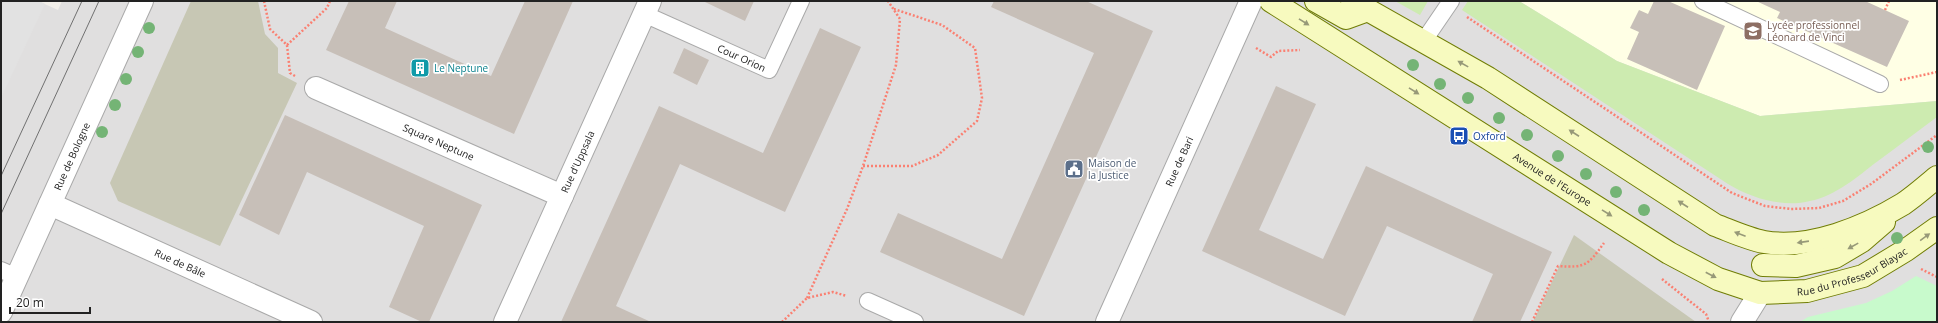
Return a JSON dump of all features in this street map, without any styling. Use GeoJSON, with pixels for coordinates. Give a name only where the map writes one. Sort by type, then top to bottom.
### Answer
{"type":"FeatureCollection","features":[{"type":"Feature","properties":{"kind":"main road","name":"Avenue de l'Europe"},"geometry":{"type":"LineString","coordinates":[[1271,1],[1669,253],[1718,279],[1760,293]]}},
{"type":"Feature","properties":{"kind":"main road"},"geometry":{"type":"LineString","coordinates":[[1316,1],[1346,18],[1360,6],[1488,78],[1715,225],[1765,243],[1794,243],[1830,238],[1864,224],[1904,203]]}},
{"type":"Feature","properties":{"kind":"main road"},"geometry":{"type":"LineString","coordinates":[[1763,265],[1796,266],[1835,257],[1862,241],[1904,203],[1937,177]]}},
{"type":"Feature","properties":{"kind":"main road","name":"Rue du Professeur Blayac"},"geometry":{"type":"LineString","coordinates":[[1760,293],[1807,291],[1863,276],[1906,250],[1937,228]]}},
{"type":"Feature","properties":{"kind":"main road"},"geometry":{"type":"LineString","coordinates":[[1760,293],[1765,243]]}},
{"type":"Feature","properties":{"kind":"street","name":"Rue de Bari"},"geometry":{"type":"LineString","coordinates":[[1107,322],[1251,1]]}},
{"type":"Feature","properties":{"kind":"street","name":"Rue de Bologne"},"geometry":{"type":"LineString","coordinates":[[1,312],[9,274],[50,204],[138,2]]}},
{"type":"Feature","properties":{"kind":"street","name":"Rue d'Uppsala"},"geometry":{"type":"LineString","coordinates":[[505,322],[647,8]]}},
{"type":"Feature","properties":{"kind":"street","name":"Square Neptune"},"geometry":{"type":"LineString","coordinates":[[316,88],[562,196]]}},
{"type":"Feature","properties":{"kind":"street","name":"Rue de Bâle"},"geometry":{"type":"LineString","coordinates":[[50,204],[311,322]]}},
{"type":"Feature","properties":{"kind":"street"},"geometry":{"type":"LineString","coordinates":[[1742,322],[1760,293]]}},
{"type":"Feature","properties":{"kind":"street"},"geometry":{"type":"LineString","coordinates":[[1753,322],[1760,293]]}},
{"type":"Feature","properties":{"kind":"lane","name":"Cour Orion"},"geometry":{"type":"LineString","coordinates":[[647,8],[769,70],[801,1]]}},
{"type":"Feature","properties":{"kind":"lane"},"geometry":{"type":"LineString","coordinates":[[1703,1],[1880,84]]}},
{"type":"Feature","properties":{"kind":"lane"},"geometry":{"type":"LineString","coordinates":[[1423,42],[1450,3]]}},
{"type":"Feature","properties":{"kind":"lane"},"geometry":{"type":"LineString","coordinates":[[868,301],[915,322]]}},
{"type":"Feature","properties":{"kind":"path"},"geometry":{"type":"LineString","coordinates":[[264,1],[270,29],[287,45],[290,73],[316,88]]}},
{"type":"Feature","properties":{"kind":"path"},"geometry":{"type":"LineString","coordinates":[[287,45],[327,8],[330,1]]}},
{"type":"Feature","properties":{"kind":"path"},"geometry":{"type":"LineString","coordinates":[[784,321],[807,298],[847,209],[863,166],[896,64],[900,19],[888,1]]}},
{"type":"Feature","properties":{"kind":"path"},"geometry":{"type":"LineString","coordinates":[[1885,10],[1889,1]]}},
{"type":"Feature","properties":{"kind":"path"},"geometry":{"type":"LineString","coordinates":[[1450,3],[1732,193],[1765,206],[1791,209],[1825,206],[1843,201],[1871,184],[1937,135]]}},
{"type":"Feature","properties":{"kind":"path"},"geometry":{"type":"LineString","coordinates":[[863,166],[912,166],[938,155],[977,121],[982,98],[975,48],[942,25],[894,9]]}},
{"type":"Feature","properties":{"kind":"path"},"geometry":{"type":"LineString","coordinates":[[1236,35],[1271,57],[1278,51],[1304,50]]}},
{"type":"Feature","properties":{"kind":"path"},"geometry":{"type":"LineString","coordinates":[[1880,84],[1937,72]]}},
{"type":"Feature","properties":{"kind":"path"},"geometry":{"type":"LineString","coordinates":[[1597,239],[1610,247]]}},
{"type":"Feature","properties":{"kind":"path"},"geometry":{"type":"LineString","coordinates":[[1532,322],[1558,266],[1578,267],[1591,261],[1604,243]]}},
{"type":"Feature","properties":{"kind":"path"},"geometry":{"type":"LineString","coordinates":[[1919,268],[1937,277]]}},
{"type":"Feature","properties":{"kind":"path"},"geometry":{"type":"LineString","coordinates":[[1655,275],[1706,314],[1708,322]]}},
{"type":"Feature","properties":{"kind":"path"},"geometry":{"type":"LineString","coordinates":[[807,298],[833,292],[868,301]]}},
{"type":"Feature","properties":{"kind":"shaded area"},"geometry":{"type":"Polygon","coordinates":[[[1,1],[38,1],[58,10],[62,1],[1937,1],[1937,322],[1,322],[1,1]]]}},
{"type":"Feature","properties":{"kind":"shaded area"},"geometry":{"type":"Polygon","coordinates":[[[1,1],[39,1],[45,4],[1,98],[1,1]]]}},
{"type":"Feature","properties":{"kind":"shaded area"},"geometry":{"type":"Polygon","coordinates":[[[191,1],[258,1],[265,34],[278,48],[278,73],[297,83],[220,246],[118,201],[110,183],[191,1]]]}},
{"type":"Feature","properties":{"kind":"shaded area","name":"Lycée professionnel Léonard de Vinci"},"geometry":{"type":"Polygon","coordinates":[[[1519,1],[1937,1],[1937,101],[1760,116],[1617,61],[1519,1]]]}},
{"type":"Feature","properties":{"kind":"shaded area"},"geometry":{"type":"Polygon","coordinates":[[[1574,235],[1696,322],[1533,322],[1574,235]]]}},
{"type":"Feature","properties":{"kind":"green space"},"geometry":{"type":"Polygon","coordinates":[[[1395,1],[1428,1],[1420,15],[1395,1]]]}},
{"type":"Feature","properties":{"kind":"green space"},"geometry":{"type":"Polygon","coordinates":[[[1468,1],[1519,1],[1617,61],[1760,116],[1937,101],[1937,117],[1855,179],[1829,195],[1800,203],[1768,200],[1747,194],[1728,184],[1462,10],[1468,1]]]}},
{"type":"Feature","properties":{"kind":"green space"},"geometry":{"type":"Polygon","coordinates":[[[1916,276],[1937,286],[1937,322],[1800,322],[1808,317],[1866,303],[1892,291],[1916,276]]]}},
{"type":"Feature","properties":{"kind":"building","name":"Le Neptune"},"geometry":{"type":"Polygon","coordinates":[[[349,1],[397,1],[385,28],[491,76],[525,1],[573,1],[514,134],[326,50],[349,1]]]}},
{"type":"Feature","properties":{"kind":"building"},"geometry":{"type":"Polygon","coordinates":[[[754,1],[745,21],[705,2],[754,1]]]}},
{"type":"Feature","properties":{"kind":"building"},"geometry":{"type":"Polygon","coordinates":[[[994,1],[1086,1],[1153,31],[1024,316],[880,252],[898,213],[1002,259],[1094,53],[991,7],[994,1]]]}},
{"type":"Feature","properties":{"kind":"building"},"geometry":{"type":"Polygon","coordinates":[[[1654,1],[1668,1],[1725,26],[1697,90],[1627,59],[1639,32],[1630,28],[1639,10],[1648,14],[1654,1]]]}},
{"type":"Feature","properties":{"kind":"building"},"geometry":{"type":"Polygon","coordinates":[[[1756,1],[1865,1],[1909,21],[1887,67],[1777,18],[1780,12],[1756,1]]]}},
{"type":"Feature","properties":{"kind":"building"},"geometry":{"type":"Polygon","coordinates":[[[820,28],[861,47],[785,212],[680,164],[616,306],[651,322],[561,322],[659,106],[763,153],[820,28]]]}},
{"type":"Feature","properties":{"kind":"building"},"geometry":{"type":"Polygon","coordinates":[[[684,48],[709,60],[697,85],[673,73],[684,48]]]}},
{"type":"Feature","properties":{"kind":"building"},"geometry":{"type":"Polygon","coordinates":[[[1276,86],[1316,104],[1259,230],[1323,259],[1366,166],[1552,252],[1520,322],[1472,322],[1493,274],[1387,226],[1345,316],[1202,251],[1276,86]]]}},
{"type":"Feature","properties":{"kind":"building"},"geometry":{"type":"Polygon","coordinates":[[[285,115],[482,205],[429,322],[422,322],[389,307],[424,226],[307,172],[279,235],[239,215],[285,115]]]}},
{"type":"Feature","properties":{"kind":"tram line"},"geometry":{"type":"LineString","coordinates":[[1,176],[82,1]]}},
{"type":"Feature","properties":{"kind":"tram line"},"geometry":{"type":"LineString","coordinates":[[1,214],[99,1]]}},
{"type":"Feature","properties":{"kind":"place","name":"Lycée professionnel Léonard de Vinci"},"geometry":{"type":"Point","coordinates":[1753,31]}},
{"type":"Feature","properties":{"kind":"place","name":"Le Neptune"},"geometry":{"type":"Point","coordinates":[420,68]}},
{"type":"Feature","properties":{"kind":"place","name":"Oxford"},"geometry":{"type":"Point","coordinates":[1459,136]}},
{"type":"Feature","properties":{"kind":"place","name":"Maison de la Justice"},"geometry":{"type":"Point","coordinates":[1074,169]}}]}
